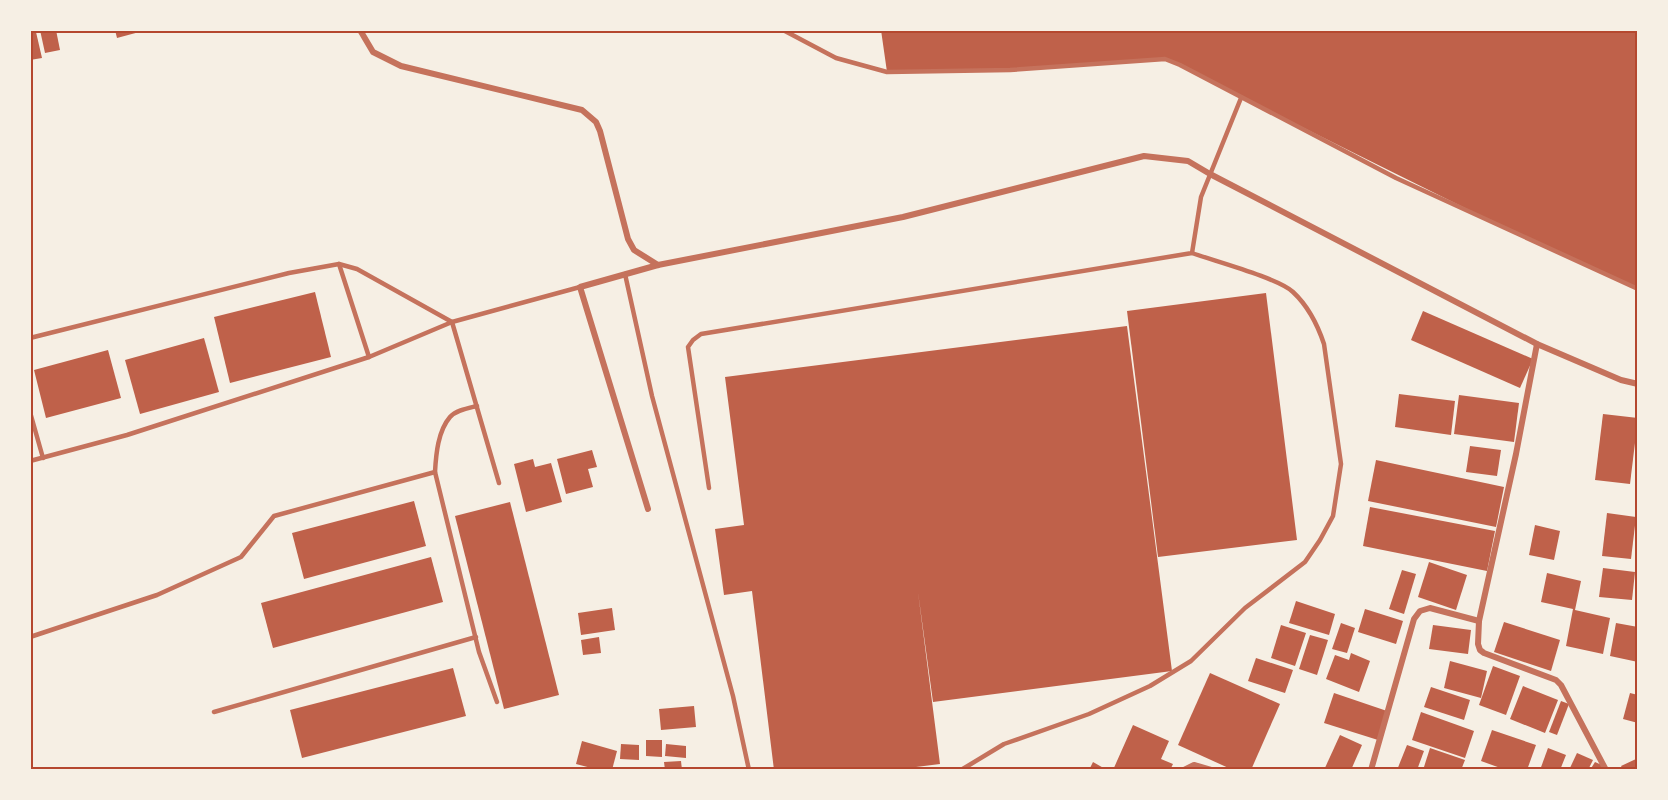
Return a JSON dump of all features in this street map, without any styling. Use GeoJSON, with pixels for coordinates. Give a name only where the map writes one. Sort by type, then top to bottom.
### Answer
{"type":"FeatureCollection","features":[{"type":"Feature","properties":{"kind":"street"},"geometry":{"type":"LineString","coordinates":[[360,30],[373,52],[401,66],[582,110],[591,116],[600,130],[628,239],[634,250],[658,265]]}},
{"type":"Feature","properties":{"kind":"street"},"geometry":{"type":"LineString","coordinates":[[648,509],[580,287],[658,265],[903,217],[1144,156],[1188,161],[1537,344],[1621,380],[1638,384]]}},
{"type":"Feature","properties":{"kind":"street"},"geometry":{"type":"LineString","coordinates":[[1537,344],[1516,454],[1479,621],[1478,644],[1480,650],[1556,680],[1561,685],[1606,770]]}},
{"type":"Feature","properties":{"kind":"street"},"geometry":{"type":"LineString","coordinates":[[1371,770],[1414,619],[1420,611],[1430,608],[1479,621]]}},
{"type":"Feature","properties":{"kind":"street"},"geometry":{"type":"LineString","coordinates":[[1184,770],[1194,765],[1211,770]]}},
{"type":"Feature","properties":{"kind":"lane"},"geometry":{"type":"LineString","coordinates":[[783,30],[836,58],[887,72],[1010,70],[1165,60],[1180,65],[1396,178],[1638,289]]}},
{"type":"Feature","properties":{"kind":"lane"},"geometry":{"type":"LineString","coordinates":[[1192,253],[1202,197],[1241,98]]}},
{"type":"Feature","properties":{"kind":"lane"},"geometry":{"type":"LineString","coordinates":[[709,488],[688,347],[701,334],[1192,253],[1278,283],[1292,291],[1318,327],[1324,345],[1341,464],[1333,516],[1305,562],[1245,608],[1191,661],[1150,686],[1089,714],[1004,744],[961,770]]}},
{"type":"Feature","properties":{"kind":"lane"},"geometry":{"type":"LineString","coordinates":[[339,264],[369,357]]}},
{"type":"Feature","properties":{"kind":"lane"},"geometry":{"type":"LineString","coordinates":[[30,338],[289,273],[339,264],[357,269],[452,322],[499,483]]}},
{"type":"Feature","properties":{"kind":"lane"},"geometry":{"type":"LineString","coordinates":[[625,274],[651,396],[733,696],[749,770]]}},
{"type":"Feature","properties":{"kind":"lane"},"geometry":{"type":"LineString","coordinates":[[30,461],[127,435],[369,357],[452,322],[580,287]]}},
{"type":"Feature","properties":{"kind":"lane"},"geometry":{"type":"LineString","coordinates":[[477,406],[456,412],[450,417],[437,448],[435,472],[476,637],[497,702]]}},
{"type":"Feature","properties":{"kind":"lane"},"geometry":{"type":"LineString","coordinates":[[30,412],[43,458]]}},
{"type":"Feature","properties":{"kind":"lane"},"geometry":{"type":"LineString","coordinates":[[30,637],[157,595],[241,557],[274,516],[435,472]]}},
{"type":"Feature","properties":{"kind":"lane"},"geometry":{"type":"LineString","coordinates":[[214,712],[476,637]]}},
{"type":"Feature","properties":{"kind":"building"},"geometry":{"type":"Polygon","coordinates":[[[40,30],[56,30],[60,50],[45,53],[40,30]]]}},
{"type":"Feature","properties":{"kind":"building"},"geometry":{"type":"Polygon","coordinates":[[[115,30],[143,30],[143,31],[117,38],[115,30]]]}},
{"type":"Feature","properties":{"kind":"building"},"geometry":{"type":"Polygon","coordinates":[[[881,30],[1638,30],[1638,289],[1491,221],[1165,59],[1010,70],[887,72],[881,30]]]}},
{"type":"Feature","properties":{"kind":"building"},"geometry":{"type":"Polygon","coordinates":[[[36,32],[42,58],[30,60],[30,33],[36,32]]]}},
{"type":"Feature","properties":{"kind":"building"},"geometry":{"type":"Polygon","coordinates":[[[315,292],[331,357],[230,383],[214,317],[315,292]]]}},
{"type":"Feature","properties":{"kind":"building"},"geometry":{"type":"Polygon","coordinates":[[[1266,293],[1297,540],[1158,557],[1127,311],[1266,293]]]}},
{"type":"Feature","properties":{"kind":"building"},"geometry":{"type":"Polygon","coordinates":[[[1423,311],[1533,359],[1520,388],[1411,340],[1423,311]]]}},
{"type":"Feature","properties":{"kind":"building"},"geometry":{"type":"Polygon","coordinates":[[[1127,326],[1172,671],[933,702],[918,592],[940,764],[892,770],[774,770],[752,591],[724,595],[715,529],[744,525],[725,377],[1127,326]]]}},
{"type":"Feature","properties":{"kind":"building"},"geometry":{"type":"Polygon","coordinates":[[[204,338],[219,392],[140,414],[125,360],[204,338]]]}},
{"type":"Feature","properties":{"kind":"building"},"geometry":{"type":"Polygon","coordinates":[[[108,350],[121,398],[46,418],[34,370],[108,350]]]}},
{"type":"Feature","properties":{"kind":"building"},"geometry":{"type":"Polygon","coordinates":[[[1399,394],[1455,401],[1451,435],[1395,427],[1399,394]]]}},
{"type":"Feature","properties":{"kind":"building"},"geometry":{"type":"Polygon","coordinates":[[[1459,395],[1519,403],[1514,442],[1454,434],[1459,395]]]}},
{"type":"Feature","properties":{"kind":"building"},"geometry":{"type":"Polygon","coordinates":[[[1603,414],[1638,418],[1630,484],[1595,480],[1603,414]]]}},
{"type":"Feature","properties":{"kind":"building"},"geometry":{"type":"Polygon","coordinates":[[[1470,446],[1501,450],[1497,476],[1466,472],[1470,446]]]}},
{"type":"Feature","properties":{"kind":"building"},"geometry":{"type":"Polygon","coordinates":[[[592,450],[597,467],[588,469],[593,487],[566,494],[557,459],[592,450]]]}},
{"type":"Feature","properties":{"kind":"building"},"geometry":{"type":"Polygon","coordinates":[[[533,459],[535,467],[551,463],[562,502],[526,512],[514,464],[533,459]]]}},
{"type":"Feature","properties":{"kind":"building"},"geometry":{"type":"Polygon","coordinates":[[[1376,460],[1504,487],[1496,527],[1368,501],[1376,460]]]}},
{"type":"Feature","properties":{"kind":"building"},"geometry":{"type":"Polygon","coordinates":[[[414,501],[426,546],[304,579],[292,533],[414,501]]]}},
{"type":"Feature","properties":{"kind":"building"},"geometry":{"type":"Polygon","coordinates":[[[510,502],[559,695],[504,709],[455,516],[510,502]]]}},
{"type":"Feature","properties":{"kind":"building"},"geometry":{"type":"Polygon","coordinates":[[[1370,507],[1495,531],[1487,571],[1363,546],[1370,507]]]}},
{"type":"Feature","properties":{"kind":"building"},"geometry":{"type":"Polygon","coordinates":[[[1607,513],[1636,517],[1631,559],[1602,556],[1607,513]]]}},
{"type":"Feature","properties":{"kind":"building"},"geometry":{"type":"Polygon","coordinates":[[[1535,525],[1560,531],[1554,560],[1529,555],[1535,525]]]}},
{"type":"Feature","properties":{"kind":"building"},"geometry":{"type":"Polygon","coordinates":[[[431,557],[443,602],[273,648],[261,603],[431,557]]]}},
{"type":"Feature","properties":{"kind":"building"},"geometry":{"type":"Polygon","coordinates":[[[1429,562],[1467,575],[1456,610],[1418,597],[1429,562]]]}},
{"type":"Feature","properties":{"kind":"building"},"geometry":{"type":"Polygon","coordinates":[[[1603,568],[1635,572],[1632,600],[1599,597],[1603,568]]]}},
{"type":"Feature","properties":{"kind":"building"},"geometry":{"type":"Polygon","coordinates":[[[1402,570],[1416,574],[1404,614],[1389,609],[1402,570]]]}},
{"type":"Feature","properties":{"kind":"building"},"geometry":{"type":"Polygon","coordinates":[[[1547,573],[1581,581],[1575,610],[1610,618],[1603,654],[1566,646],[1573,609],[1541,602],[1547,573]]]}},
{"type":"Feature","properties":{"kind":"building"},"geometry":{"type":"Polygon","coordinates":[[[1296,601],[1335,614],[1329,635],[1289,623],[1296,601]]]}},
{"type":"Feature","properties":{"kind":"building"},"geometry":{"type":"Polygon","coordinates":[[[612,608],[615,630],[581,635],[578,613],[612,608]]]}},
{"type":"Feature","properties":{"kind":"building"},"geometry":{"type":"Polygon","coordinates":[[[1365,609],[1403,621],[1396,644],[1358,632],[1365,609]]]}},
{"type":"Feature","properties":{"kind":"building"},"geometry":{"type":"Polygon","coordinates":[[[1504,622],[1560,640],[1551,671],[1494,652],[1504,622]]]}},
{"type":"Feature","properties":{"kind":"building"},"geometry":{"type":"Polygon","coordinates":[[[1341,623],[1355,628],[1347,653],[1332,649],[1341,623]]]}},
{"type":"Feature","properties":{"kind":"building"},"geometry":{"type":"Polygon","coordinates":[[[1616,623],[1638,627],[1638,662],[1610,656],[1616,623]]]}},
{"type":"Feature","properties":{"kind":"building"},"geometry":{"type":"Polygon","coordinates":[[[1281,625],[1306,633],[1295,666],[1271,658],[1281,625]]]}},
{"type":"Feature","properties":{"kind":"building"},"geometry":{"type":"Polygon","coordinates":[[[1433,625],[1471,630],[1468,654],[1429,649],[1433,625]]]}},
{"type":"Feature","properties":{"kind":"building"},"geometry":{"type":"Polygon","coordinates":[[[1310,635],[1328,640],[1317,675],[1299,669],[1310,635]]]}},
{"type":"Feature","properties":{"kind":"building"},"geometry":{"type":"Polygon","coordinates":[[[599,637],[601,653],[583,655],[581,640],[599,637]]]}},
{"type":"Feature","properties":{"kind":"building"},"geometry":{"type":"Polygon","coordinates":[[[1351,653],[1370,661],[1359,692],[1326,679],[1335,655],[1349,660],[1351,653]]]}},
{"type":"Feature","properties":{"kind":"building"},"geometry":{"type":"Polygon","coordinates":[[[1256,658],[1293,670],[1285,693],[1248,681],[1256,658]]]}},
{"type":"Feature","properties":{"kind":"building"},"geometry":{"type":"Polygon","coordinates":[[[1450,661],[1487,671],[1481,698],[1444,688],[1450,661]]]}},
{"type":"Feature","properties":{"kind":"building"},"geometry":{"type":"Polygon","coordinates":[[[1493,666],[1520,676],[1506,715],[1479,705],[1493,666]]]}},
{"type":"Feature","properties":{"kind":"building"},"geometry":{"type":"Polygon","coordinates":[[[453,668],[466,716],[302,758],[290,710],[453,668]]]}},
{"type":"Feature","properties":{"kind":"building"},"geometry":{"type":"Polygon","coordinates":[[[1210,673],[1280,704],[1251,770],[1233,770],[1178,745],[1210,673]]]}},
{"type":"Feature","properties":{"kind":"building"},"geometry":{"type":"Polygon","coordinates":[[[1523,686],[1558,700],[1545,733],[1510,719],[1523,686]]]}},
{"type":"Feature","properties":{"kind":"building"},"geometry":{"type":"Polygon","coordinates":[[[1431,687],[1470,700],[1464,720],[1424,707],[1431,687]]]}},
{"type":"Feature","properties":{"kind":"building"},"geometry":{"type":"Polygon","coordinates":[[[1334,693],[1387,711],[1378,740],[1324,723],[1334,693]]]}},
{"type":"Feature","properties":{"kind":"building"},"geometry":{"type":"Polygon","coordinates":[[[1630,693],[1638,695],[1638,723],[1623,719],[1630,693]]]}},
{"type":"Feature","properties":{"kind":"building"},"geometry":{"type":"Polygon","coordinates":[[[1561,701],[1569,704],[1557,735],[1549,732],[1561,701]]]}},
{"type":"Feature","properties":{"kind":"building"},"geometry":{"type":"Polygon","coordinates":[[[694,706],[696,727],[661,730],[659,709],[694,706]]]}},
{"type":"Feature","properties":{"kind":"building"},"geometry":{"type":"Polygon","coordinates":[[[1421,712],[1474,731],[1465,758],[1412,740],[1421,712]]]}},
{"type":"Feature","properties":{"kind":"building"},"geometry":{"type":"Polygon","coordinates":[[[1133,725],[1169,741],[1161,759],[1173,764],[1170,770],[1113,770],[1133,725]]]}},
{"type":"Feature","properties":{"kind":"building"},"geometry":{"type":"Polygon","coordinates":[[[1492,730],[1536,745],[1527,770],[1506,770],[1481,761],[1492,730]]]}},
{"type":"Feature","properties":{"kind":"building"},"geometry":{"type":"Polygon","coordinates":[[[1340,735],[1362,745],[1351,770],[1324,770],[1340,735]]]}},
{"type":"Feature","properties":{"kind":"building"},"geometry":{"type":"Polygon","coordinates":[[[646,740],[662,740],[662,757],[646,756],[646,740]]]}},
{"type":"Feature","properties":{"kind":"building"},"geometry":{"type":"Polygon","coordinates":[[[582,741],[617,751],[612,770],[599,770],[576,764],[582,741]]]}},
{"type":"Feature","properties":{"kind":"building"},"geometry":{"type":"Polygon","coordinates":[[[621,744],[639,745],[639,760],[620,759],[621,744]]]}},
{"type":"Feature","properties":{"kind":"building"},"geometry":{"type":"Polygon","coordinates":[[[666,744],[686,746],[686,758],[665,756],[666,744]]]}},
{"type":"Feature","properties":{"kind":"building"},"geometry":{"type":"Polygon","coordinates":[[[1407,745],[1424,751],[1417,770],[1397,770],[1407,745]]]}},
{"type":"Feature","properties":{"kind":"building"},"geometry":{"type":"Polygon","coordinates":[[[1430,748],[1465,760],[1461,770],[1434,770],[1424,767],[1430,748]]]}},
{"type":"Feature","properties":{"kind":"building"},"geometry":{"type":"Polygon","coordinates":[[[1548,748],[1566,755],[1560,770],[1540,770],[1548,748]]]}},
{"type":"Feature","properties":{"kind":"building"},"geometry":{"type":"Polygon","coordinates":[[[1577,753],[1593,760],[1588,770],[1569,770],[1577,753]]]}},
{"type":"Feature","properties":{"kind":"building"},"geometry":{"type":"Polygon","coordinates":[[[1636,759],[1638,770],[1623,770],[1621,766],[1636,759]]]}},
{"type":"Feature","properties":{"kind":"building"},"geometry":{"type":"Polygon","coordinates":[[[681,761],[682,770],[665,770],[664,762],[681,761]]]}},
{"type":"Feature","properties":{"kind":"building"},"geometry":{"type":"Polygon","coordinates":[[[1093,762],[1107,770],[1089,770],[1093,762]]]}},
{"type":"Feature","properties":{"kind":"building"},"geometry":{"type":"Polygon","coordinates":[[[1595,762],[1604,766],[1602,770],[1590,770],[1595,762]]]}}]}
